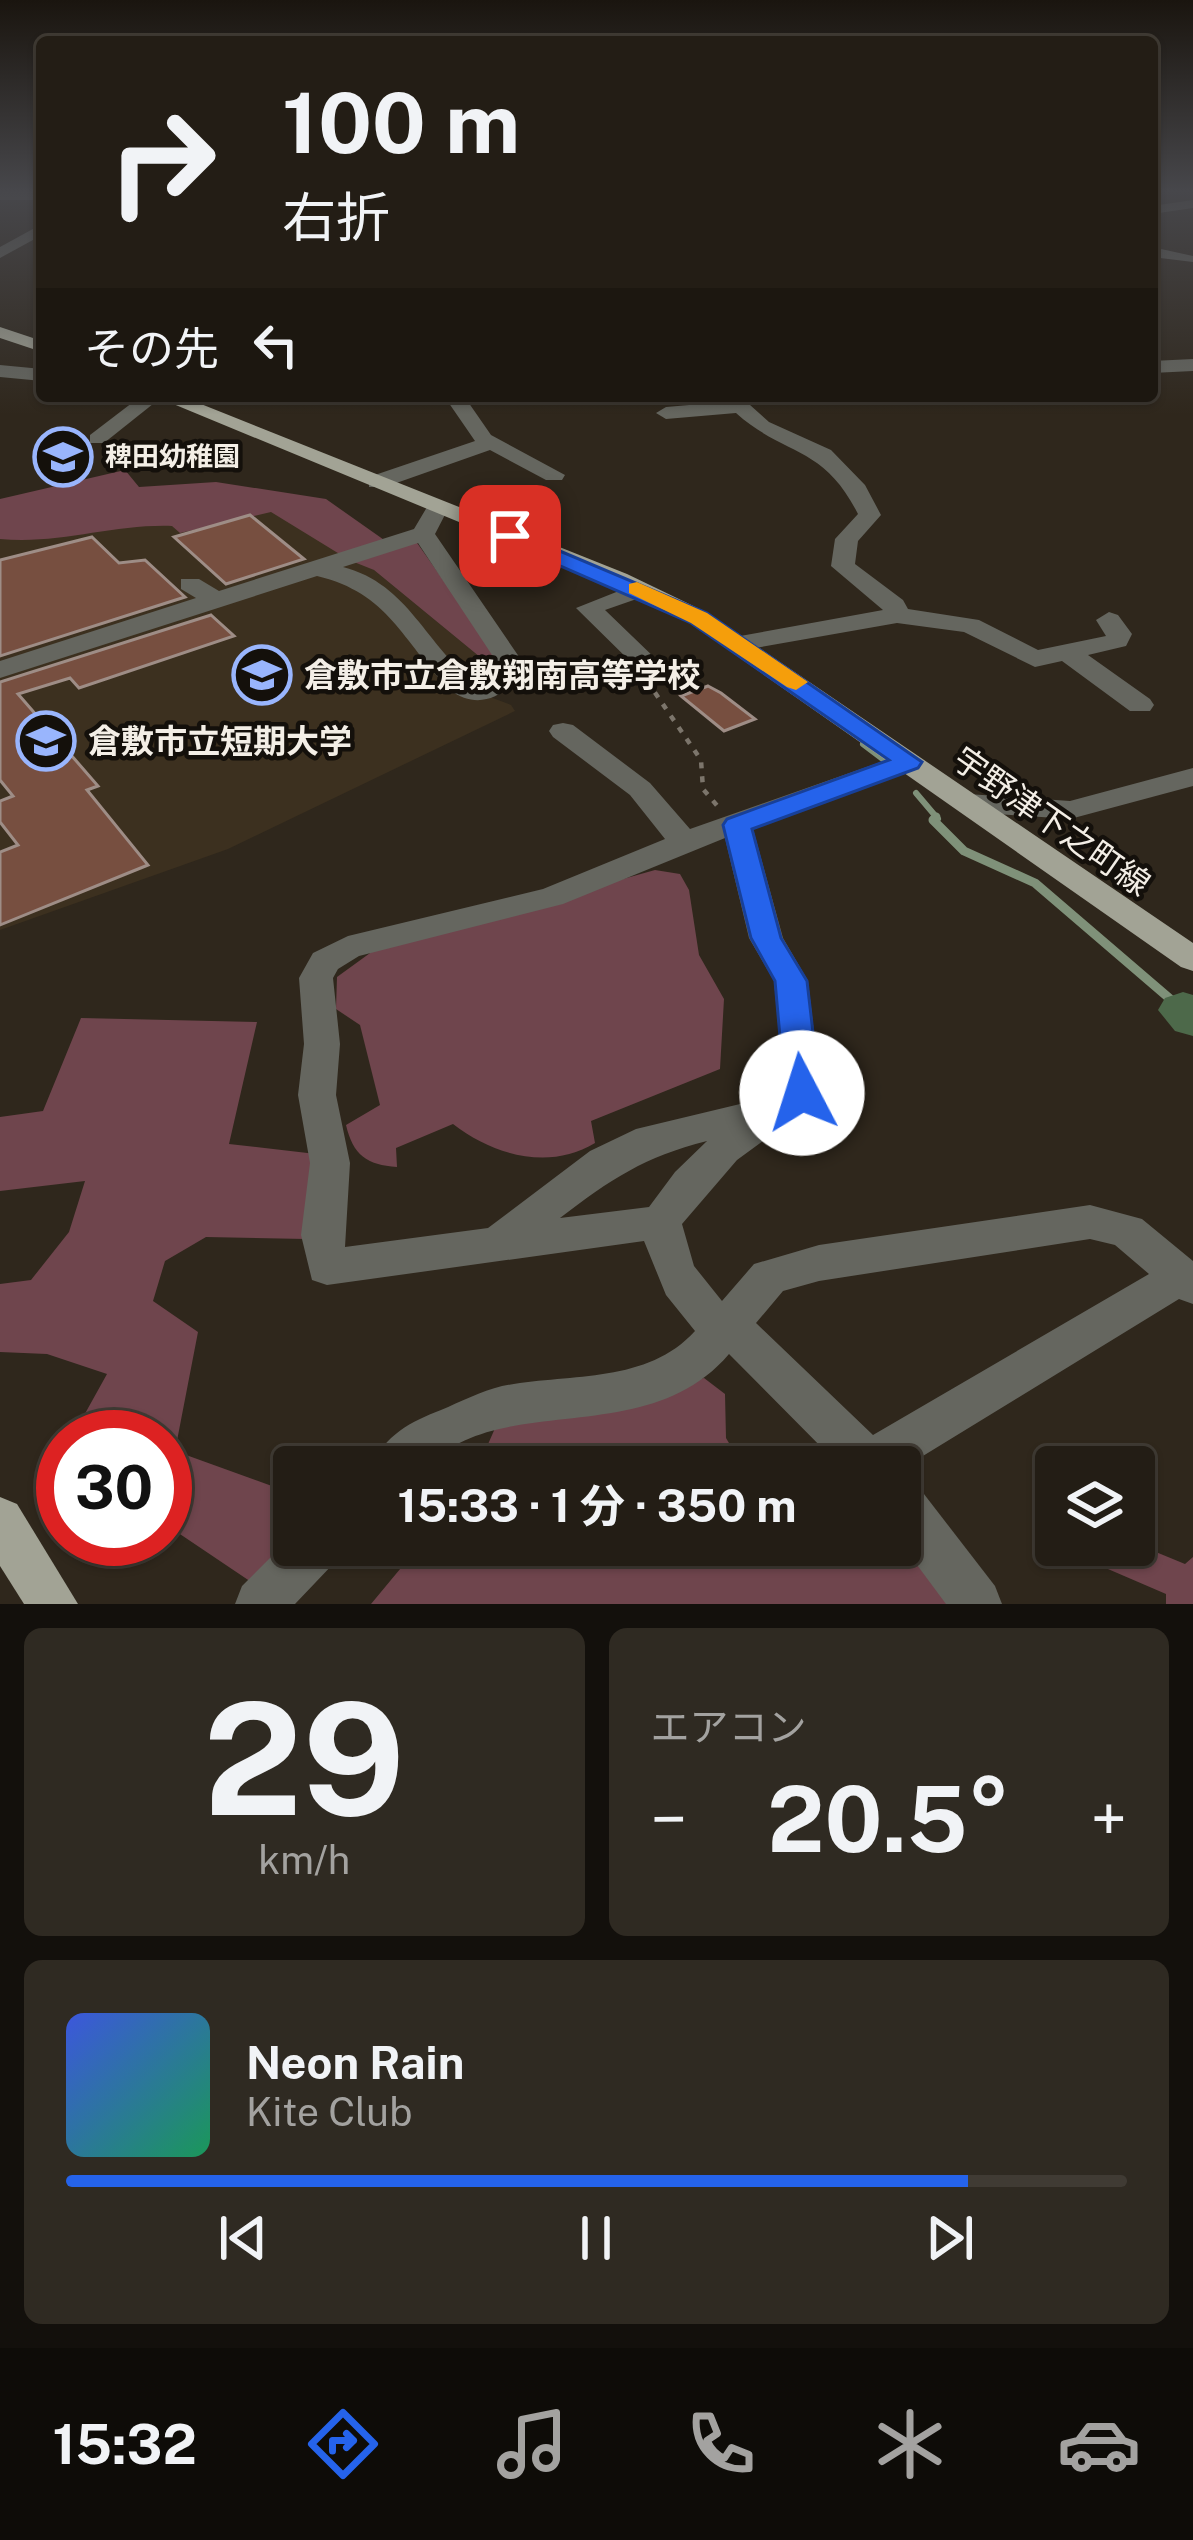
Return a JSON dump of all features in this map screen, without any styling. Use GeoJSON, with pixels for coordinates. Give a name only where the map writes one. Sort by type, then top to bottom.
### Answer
{"type":"FeatureCollection","features":[{"type":"Feature","properties":{"kind":"main road"},"geometry":{"type":"LineString","coordinates":[[0,332],[36,342]]}},
{"type":"Feature","properties":{"kind":"main road","name":"宇野津下之町線"},"geometry":{"type":"LineString","coordinates":[[179,402],[699,618],[1193,959]]}},
{"type":"Feature","properties":{"kind":"main road"},"geometry":{"type":"LineString","coordinates":[[0,1521],[52,1604]]}},
{"type":"Feature","properties":{"kind":"street"},"geometry":{"type":"LineString","coordinates":[[1158,367],[1193,365]]}},
{"type":"Feature","properties":{"kind":"street"},"geometry":{"type":"LineString","coordinates":[[0,371],[36,374]]}},
{"type":"Feature","properties":{"kind":"street"},"geometry":{"type":"LineString","coordinates":[[97,439],[145,402]]}},
{"type":"Feature","properties":{"kind":"street"},"geometry":{"type":"LineString","coordinates":[[458,402],[490,443],[554,475]]}},
{"type":"Feature","properties":{"kind":"street"},"geometry":{"type":"LineString","coordinates":[[666,413],[728,402]]}},
{"type":"Feature","properties":{"kind":"street"},"geometry":{"type":"LineString","coordinates":[[735,402],[762,426],[824,454],[857,490],[870,515],[847,539],[844,566],[894,605],[897,615]]}},
{"type":"Feature","properties":{"kind":"street"},"geometry":{"type":"LineString","coordinates":[[377,482],[490,443]]}},
{"type":"Feature","properties":{"kind":"street"},"geometry":{"type":"LineString","coordinates":[[0,670],[423,534],[438,507]]}},
{"type":"Feature","properties":{"kind":"street"},"geometry":{"type":"LineString","coordinates":[[320,568],[365,581],[418,633],[457,685],[476,696],[506,677],[511,664],[423,534]]}},
{"type":"Feature","properties":{"kind":"street"},"geometry":{"type":"LineString","coordinates":[[190,584],[216,600]]}},
{"type":"Feature","properties":{"kind":"street"},"geometry":{"type":"LineString","coordinates":[[639,590],[588,608],[643,658]]}},
{"type":"Feature","properties":{"kind":"street"},"geometry":{"type":"LineString","coordinates":[[738,643],[897,615],[970,625],[1035,659],[1118,640],[1109,620]]}},
{"type":"Feature","properties":{"kind":"street"},"geometry":{"type":"LineString","coordinates":[[1068,653],[1140,705]]}},
{"type":"Feature","properties":{"kind":"street"},"geometry":{"type":"LineString","coordinates":[[563,731],[640,789],[685,843]]}},
{"type":"Feature","properties":{"kind":"street"},"geometry":{"type":"LineString","coordinates":[[661,1222],[327,1267],[322,1234],[330,1162],[317,1095],[322,1044],[316,978],[325,962],[348,947],[552,897],[908,762]]}},
{"type":"Feature","properties":{"kind":"street"},"geometry":{"type":"LineString","coordinates":[[968,803],[1070,810],[1193,777]]}},
{"type":"Feature","properties":{"kind":"street"},"geometry":{"type":"LineString","coordinates":[[736,825],[766,938],[791,981],[802,1093],[717,1154],[672,1202],[661,1222],[668,1261],[684,1294],[726,1327],[852,1446]]}},
{"type":"Feature","properties":{"kind":"street"},"geometry":{"type":"LineString","coordinates":[[500,1242],[604,1162],[650,1140],[778,1108]]}},
{"type":"Feature","properties":{"kind":"street"},"geometry":{"type":"LineString","coordinates":[[415,1446],[498,1408],[642,1389],[696,1360],[770,1277],[819,1263],[1090,1222],[1127,1231],[1188,1281],[905,1446]]}},
{"type":"Feature","properties":{"kind":"street"},"geometry":{"type":"LineString","coordinates":[[921,1530],[977,1604]]}},
{"type":"Feature","properties":{"kind":"street"},"geometry":{"type":"LineString","coordinates":[[260,1604],[297,1566]]}},
{"type":"Feature","properties":{"kind":"path"},"geometry":{"type":"LineString","coordinates":[[643,658],[634,661],[701,760],[703,789],[736,825]]}},
{"type":"Feature","properties":{"kind":"shaded area"},"geometry":{"type":"Polygon","coordinates":[[[125,470],[139,487],[216,482],[326,499],[387,542],[346,558],[271,512],[180,533],[172,526],[150,526],[43,539],[0,539],[0,499],[125,470]]]}},
{"type":"Feature","properties":{"kind":"shaded area","name":"倉敷市立倉敷翔南高等学校"},"geometry":{"type":"Polygon","coordinates":[[[251,505],[278,513],[374,570],[497,671],[490,697],[515,711],[228,849],[0,930],[0,537],[251,505]]]}},
{"type":"Feature","properties":{"kind":"shaded area"},"geometry":{"type":"Polygon","coordinates":[[[415,540],[504,666],[497,671],[374,570],[354,562],[415,540]]]}},
{"type":"Feature","properties":{"kind":"shaded area"},"geometry":{"type":"Polygon","coordinates":[[[655,870],[680,874],[689,890],[699,955],[724,999],[720,1069],[591,1121],[595,1143],[559,1156],[503,1151],[453,1124],[396,1148],[397,1167],[377,1164],[357,1151],[346,1125],[380,1105],[360,1025],[336,1009],[337,977],[377,948],[655,870]]]}},
{"type":"Feature","properties":{"kind":"shaded area"},"geometry":{"type":"Polygon","coordinates":[[[81,1018],[257,1022],[229,1144],[316,1154],[306,1239],[206,1237],[165,1261],[153,1301],[198,1332],[183,1410],[87,1410],[107,1374],[47,1354],[0,1352],[0,1284],[31,1280],[69,1232],[85,1181],[0,1191],[0,1117],[43,1111],[81,1018]]]}},
{"type":"Feature","properties":{"kind":"shaded area"},"geometry":{"type":"Polygon","coordinates":[[[704,1378],[725,1394],[726,1438],[731,1446],[487,1446],[496,1426],[704,1378]]]}},
{"type":"Feature","properties":{"kind":"shaded area"},"geometry":{"type":"Polygon","coordinates":[[[192,1457],[273,1486],[275,1566],[257,1586],[192,1542],[192,1457]]]}},
{"type":"Feature","properties":{"kind":"shaded area"},"geometry":{"type":"Polygon","coordinates":[[[1155,1552],[1185,1564],[1193,1557],[1193,1604],[1166,1604],[1166,1594],[1101,1566],[1155,1566],[1155,1552]]]}},
{"type":"Feature","properties":{"kind":"shaded area"},"geometry":{"type":"Polygon","coordinates":[[[921,1560],[956,1604],[371,1604],[403,1566],[921,1566],[921,1560]]]}},
{"type":"Feature","properties":{"kind":"building"},"geometry":{"type":"Polygon","coordinates":[[[250,515],[304,559],[226,584],[174,537],[250,515]]]}},
{"type":"Feature","properties":{"kind":"building"},"geometry":{"type":"Polygon","coordinates":[[[92,537],[119,563],[145,560],[185,597],[0,656],[0,560],[92,537]]]}},
{"type":"Feature","properties":{"kind":"building","name":"倉敷市立短期大学"},"geometry":{"type":"Polygon","coordinates":[[[211,615],[234,636],[79,688],[70,678],[18,694],[98,786],[87,790],[148,865],[0,925],[0,852],[18,845],[0,822],[0,801],[13,796],[0,780],[0,682],[211,615]]]}},
{"type":"Feature","properties":{"kind":"building"},"geometry":{"type":"Polygon","coordinates":[[[708,686],[755,719],[724,731],[681,696],[708,686]]]}},
{"type":"Feature","properties":{"kind":"waterway"},"geometry":{"type":"LineString","coordinates":[[863,744],[888,763]]}},
{"type":"Feature","properties":{"kind":"waterway"},"geometry":{"type":"LineString","coordinates":[[916,793],[938,819],[933,820]]}},
{"type":"Feature","properties":{"kind":"waterway"},"geometry":{"type":"LineString","coordinates":[[933,820],[936,817]]}},
{"type":"Feature","properties":{"kind":"waterway"},"geometry":{"type":"LineString","coordinates":[[933,820],[964,851],[1035,883],[1183,1010]]}},
{"type":"Feature","properties":{"kind":"waterway"},"geometry":{"type":"LineString","coordinates":[[1183,1010],[1193,1018]]}},
{"type":"Feature","properties":{"kind":"slow traffic"},"geometry":{"type":"LineString","coordinates":[[637,589],[699,618],[796,682]]}},
{"type":"Feature","properties":{"kind":"place","name":"稗田幼稚園"},"geometry":{"type":"Point","coordinates":[63,457]}},
{"type":"Feature","properties":{"kind":"place","name":"倉敷市立倉敷翔南高等学校"},"geometry":{"type":"Point","coordinates":[262,675]}},
{"type":"Feature","properties":{"kind":"place","name":"倉敷市立短期大学"},"geometry":{"type":"Point","coordinates":[46,741]}},
{"type":"Feature","properties":{"kind":"route"},"geometry":{"type":"LineString","coordinates":[[510,536],[699,618],[908,762],[736,825],[766,938],[791,981],[802,1093]]}}]}
